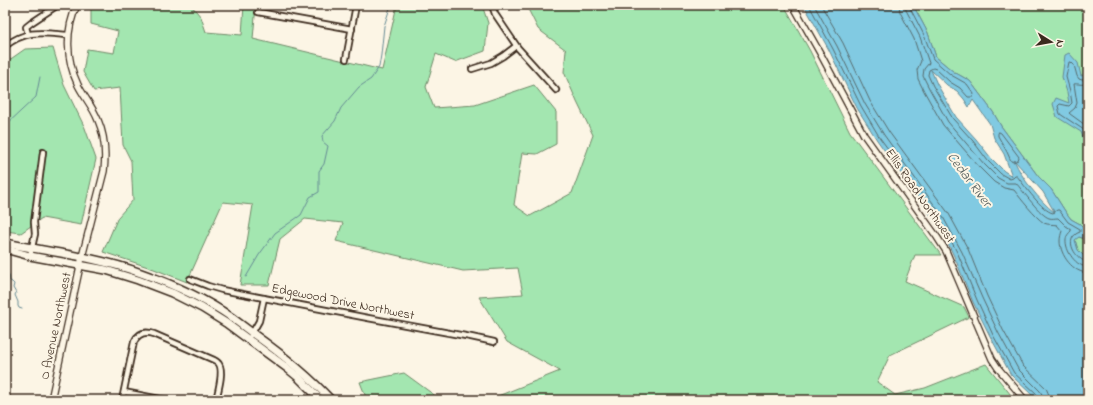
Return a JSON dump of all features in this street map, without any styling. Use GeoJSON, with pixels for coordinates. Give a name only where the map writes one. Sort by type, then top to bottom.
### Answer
{"type":"FeatureCollection","features":[{"type":"Feature","properties":{"kind":"main road"},"geometry":{"type":"LineString","coordinates":[[5,243],[30,252]]}},
{"type":"Feature","properties":{"kind":"main road"},"geometry":{"type":"LineString","coordinates":[[5,249],[81,261],[110,263],[141,272],[174,286],[204,301],[230,317],[321,400]]}},
{"type":"Feature","properties":{"kind":"main road"},"geometry":{"type":"LineString","coordinates":[[250,336],[291,362],[317,385],[331,400]]}},
{"type":"Feature","properties":{"kind":"street"},"geometry":{"type":"LineString","coordinates":[[28,34],[26,27],[58,5]]}},
{"type":"Feature","properties":{"kind":"street","name":"O Avenue Northwest"},"geometry":{"type":"LineString","coordinates":[[51,400],[81,261],[104,171],[105,159],[103,132],[94,111],[80,89],[69,58],[68,35],[70,24],[77,5]]}},
{"type":"Feature","properties":{"kind":"street"},"geometry":{"type":"LineString","coordinates":[[346,59],[356,5]]}},
{"type":"Feature","properties":{"kind":"street"},"geometry":{"type":"LineString","coordinates":[[492,5],[495,14],[516,46],[556,90]]}},
{"type":"Feature","properties":{"kind":"street","name":"Ellis Road Northwest"},"geometry":{"type":"LineString","coordinates":[[793,5],[864,135],[946,251],[992,359],[1025,400]]}},
{"type":"Feature","properties":{"kind":"street"},"geometry":{"type":"LineString","coordinates":[[258,12],[352,29]]}},
{"type":"Feature","properties":{"kind":"street"},"geometry":{"type":"LineString","coordinates":[[5,46],[10,42],[28,34],[40,32],[68,35]]}},
{"type":"Feature","properties":{"kind":"street"},"geometry":{"type":"LineString","coordinates":[[472,69],[491,63],[516,46]]}},
{"type":"Feature","properties":{"kind":"street"},"geometry":{"type":"LineString","coordinates":[[30,252],[34,234],[34,222],[43,152]]}},
{"type":"Feature","properties":{"kind":"street","name":"Edgewood Drive Northwest"},"geometry":{"type":"LineString","coordinates":[[190,279],[213,287],[264,298],[494,342]]}},
{"type":"Feature","properties":{"kind":"street"},"geometry":{"type":"LineString","coordinates":[[250,336],[259,321],[264,298]]}},
{"type":"Feature","properties":{"kind":"street"},"geometry":{"type":"LineString","coordinates":[[122,400],[134,342],[142,333],[150,333],[214,360],[219,364],[221,375],[216,400]]}},
{"type":"Feature","properties":{"kind":"street"},"geometry":{"type":"LineString","coordinates":[[124,392],[165,400]]}},
{"type":"Feature","properties":{"kind":"street"},"geometry":{"type":"LineString","coordinates":[[5,396],[9,400]]}},
{"type":"Feature","properties":{"kind":"green space"},"geometry":{"type":"Polygon","coordinates":[[[91,5],[191,5],[201,17],[206,32],[242,35],[244,5],[256,5],[253,39],[382,70],[397,5],[482,5],[488,23],[485,51],[455,62],[436,54],[426,87],[434,108],[475,105],[534,85],[556,112],[556,144],[537,154],[522,153],[514,205],[530,216],[572,193],[593,135],[564,72],[566,50],[538,29],[526,5],[784,5],[810,51],[850,132],[941,255],[915,255],[905,281],[964,307],[969,317],[890,355],[877,382],[895,395],[925,388],[986,364],[1015,400],[488,400],[560,371],[507,342],[479,297],[523,294],[518,268],[463,271],[336,241],[343,223],[305,219],[280,239],[269,285],[240,285],[253,205],[223,202],[187,282],[103,252],[118,217],[133,200],[131,161],[123,145],[120,88],[94,91],[83,72],[87,49],[114,53],[118,31],[91,24],[91,5]]]}},
{"type":"Feature","properties":{"kind":"green space"},"geometry":{"type":"Polygon","coordinates":[[[913,5],[1088,5],[1088,232],[1080,224],[1071,219],[1051,189],[1038,176],[970,81],[954,72],[936,57],[928,33],[913,5]]]}},
{"type":"Feature","properties":{"kind":"green space"},"geometry":{"type":"Polygon","coordinates":[[[53,48],[64,85],[85,128],[96,159],[81,225],[42,218],[21,233],[5,231],[5,63],[25,49],[53,48]]]}},
{"type":"Feature","properties":{"kind":"green space"},"geometry":{"type":"Polygon","coordinates":[[[1088,235],[1088,262],[1078,250],[1075,240],[1078,237],[1086,239],[1088,235]]]}},
{"type":"Feature","properties":{"kind":"green space"},"geometry":{"type":"Polygon","coordinates":[[[404,373],[441,400],[367,400],[360,382],[404,373]]]}},
{"type":"Feature","properties":{"kind":"water","name":"Cedar River"},"geometry":{"type":"Polygon","coordinates":[[[804,5],[913,5],[928,33],[936,57],[954,72],[970,81],[1038,176],[1051,189],[1071,219],[1080,224],[1088,232],[1086,239],[1079,237],[1075,240],[1078,250],[1088,262],[1088,400],[1035,400],[1033,396],[1011,375],[973,302],[945,237],[877,140],[857,108],[829,50],[804,5]],[[931,70],[937,84],[956,117],[991,158],[1004,171],[1012,176],[1004,154],[994,138],[990,124],[973,100],[969,107],[957,91],[947,85],[931,70]],[[1014,160],[1032,189],[1055,213],[1043,192],[1014,160]]]}},
{"type":"Feature","properties":{"kind":"water"},"geometry":{"type":"Polygon","coordinates":[[[1069,53],[1078,63],[1081,76],[1088,73],[1088,150],[1081,132],[1057,117],[1053,104],[1056,98],[1069,103],[1062,77],[1065,55],[1069,53]]]}},
{"type":"Feature","properties":{"kind":"waterway"},"geometry":{"type":"LineString","coordinates":[[246,277],[259,255],[275,233],[301,215],[310,197],[319,192],[319,171],[324,164],[328,146],[323,142],[322,136],[335,121],[341,108],[359,87],[371,79],[379,67],[384,26],[391,5]]}},
{"type":"Feature","properties":{"kind":"waterway"},"geometry":{"type":"LineString","coordinates":[[5,133],[7,124],[36,97],[40,77]]}},
{"type":"Feature","properties":{"kind":"waterway"},"geometry":{"type":"LineString","coordinates":[[5,269],[9,275],[10,281],[14,284],[13,288],[16,293],[15,295],[18,306],[22,309]]}}]}
